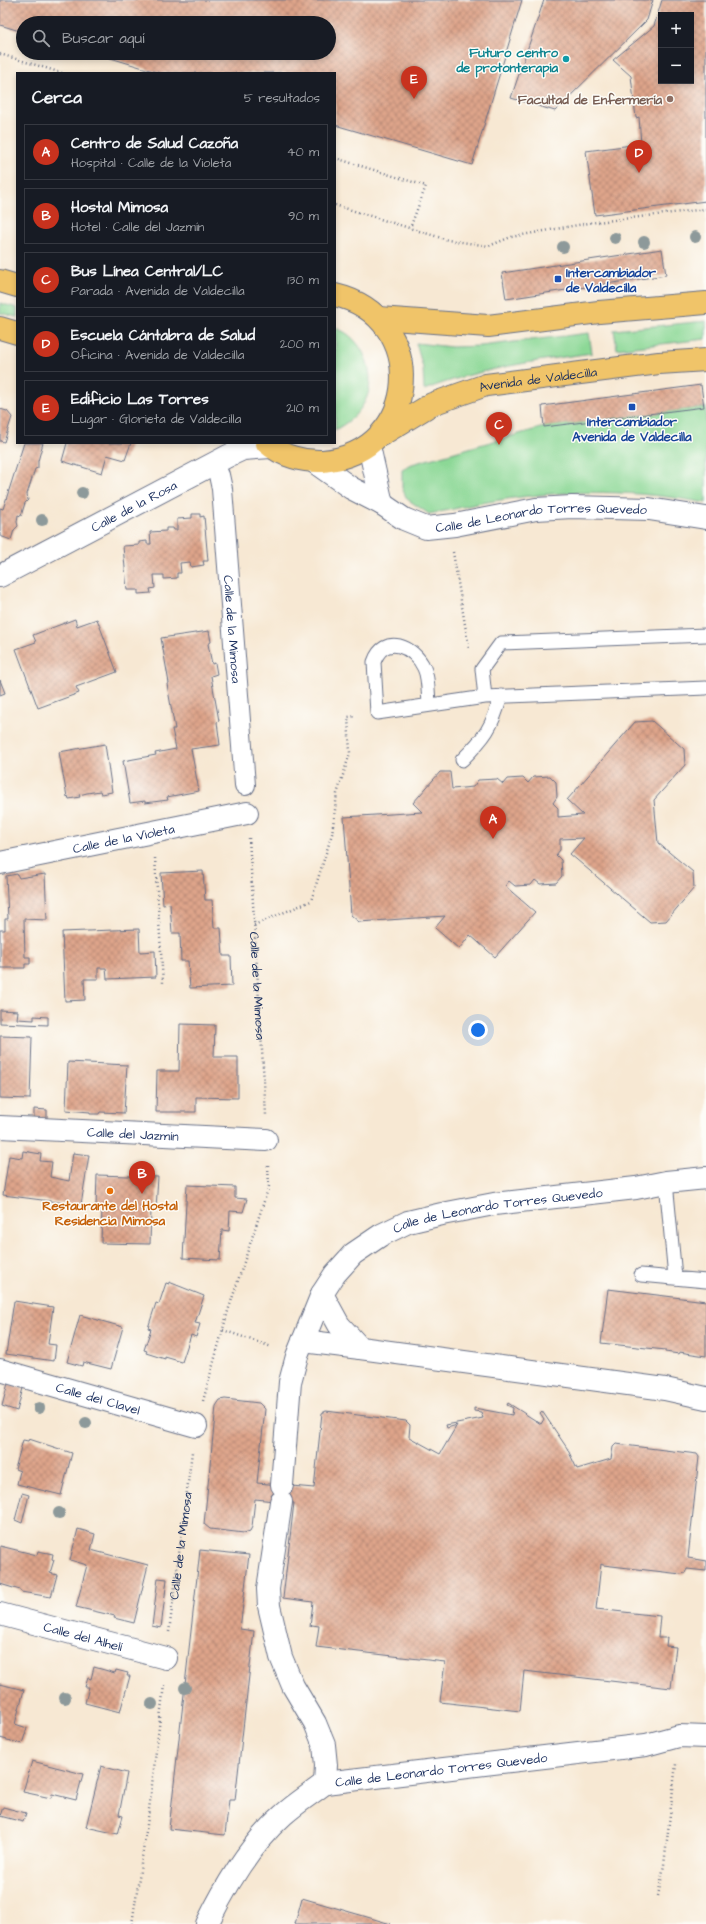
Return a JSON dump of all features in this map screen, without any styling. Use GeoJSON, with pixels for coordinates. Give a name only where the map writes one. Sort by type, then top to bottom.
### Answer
{"type":"FeatureCollection","features":[{"type":"Feature","properties":{"kind":"main road"},"geometry":{"type":"LineString","coordinates":[[0,282],[16,286]]}},
{"type":"Feature","properties":{"kind":"main road"},"geometry":{"type":"LineString","coordinates":[[336,295],[359,303],[379,318],[390,333],[401,360],[403,381],[396,411],[375,440]]}},
{"type":"Feature","properties":{"kind":"main road"},"geometry":{"type":"LineString","coordinates":[[379,318],[488,326],[599,312],[706,303]]}},
{"type":"Feature","properties":{"kind":"main road"},"geometry":{"type":"LineString","coordinates":[[0,328],[16,333]]}},
{"type":"Feature","properties":{"kind":"main road","name":"Avenida de Valdecilla"},"geometry":{"type":"LineString","coordinates":[[269,445],[292,457],[313,462],[337,460],[375,440],[432,404],[486,385],[659,363],[706,360]]}},
{"type":"Feature","properties":{"kind":"street"},"geometry":{"type":"LineString","coordinates":[[375,440],[382,504]]}},
{"type":"Feature","properties":{"kind":"street","name":"Calle de la Rosa"},"geometry":{"type":"LineString","coordinates":[[0,576],[218,461],[243,449],[269,445]]}},
{"type":"Feature","properties":{"kind":"street","name":"Calle de Leonardo Torres Quevedo"},"geometry":{"type":"LineString","coordinates":[[313,462],[351,488],[382,504],[404,519],[426,528],[455,526],[536,509],[572,507],[650,509],[706,518]]}},
{"type":"Feature","properties":{"kind":"street","name":"Calle de la Mimosa"},"geometry":{"type":"LineString","coordinates":[[219,475],[222,489],[245,785]]}},
{"type":"Feature","properties":{"kind":"street","name":"Calle de la Violeta"},"geometry":{"type":"LineString","coordinates":[[0,863],[247,813]]}},
{"type":"Feature","properties":{"kind":"street","name":"Calle del Jazmín"},"geometry":{"type":"LineString","coordinates":[[0,1127],[266,1131]]}},
{"type":"Feature","properties":{"kind":"street","name":"Calle de Leonardo Torres Quevedo"},"geometry":{"type":"LineString","coordinates":[[704,1176],[636,1188],[494,1204],[408,1222],[381,1236],[353,1254],[335,1274],[322,1294],[303,1341],[290,1382],[281,1493],[268,1589],[269,1606],[282,1657],[293,1686],[316,1723],[324,1745],[326,1765],[324,1783],[646,1746],[679,1736],[706,1737]]}},
{"type":"Feature","properties":{"kind":"street"},"geometry":{"type":"LineString","coordinates":[[322,1294],[339,1325],[360,1348]]}},
{"type":"Feature","properties":{"kind":"street"},"geometry":{"type":"LineString","coordinates":[[303,1341],[665,1389],[706,1398]]}},
{"type":"Feature","properties":{"kind":"street","name":"Calle del Clavel"},"geometry":{"type":"LineString","coordinates":[[0,1370],[196,1426]]}},
{"type":"Feature","properties":{"kind":"street","name":"Calle del Alhelí"},"geometry":{"type":"LineString","coordinates":[[0,1614],[166,1658]]}},
{"type":"Feature","properties":{"kind":"street"},"geometry":{"type":"LineString","coordinates":[[208,1924],[221,1896],[263,1836],[283,1815],[324,1783]]}},
{"type":"Feature","properties":{"kind":"lane"},"geometry":{"type":"LineString","coordinates":[[485,697],[482,669],[501,643],[706,635]]}},
{"type":"Feature","properties":{"kind":"lane"},"geometry":{"type":"LineString","coordinates":[[429,705],[426,670],[419,657],[404,646],[392,644],[376,655],[374,662],[377,713],[485,697],[706,688]]}},
{"type":"Feature","properties":{"kind":"lane"},"geometry":{"type":"LineString","coordinates":[[462,760],[484,737],[495,716],[501,696]]}},
{"type":"Feature","properties":{"kind":"lane"},"geometry":{"type":"LineString","coordinates":[[666,1182],[675,1277]]}},
{"type":"Feature","properties":{"kind":"lane"},"geometry":{"type":"LineString","coordinates":[[641,1275],[706,1281]]}},
{"type":"Feature","properties":{"kind":"path"},"geometry":{"type":"LineString","coordinates":[[0,54],[16,59]]}},
{"type":"Feature","properties":{"kind":"path"},"geometry":{"type":"LineString","coordinates":[[20,60],[59,72]]}},
{"type":"Feature","properties":{"kind":"path"},"geometry":{"type":"LineString","coordinates":[[336,158],[426,186],[410,228]]}},
{"type":"Feature","properties":{"kind":"path"},"geometry":{"type":"LineString","coordinates":[[336,205],[448,240],[489,246],[511,237],[576,225],[706,208]]}},
{"type":"Feature","properties":{"kind":"path"},"geometry":{"type":"LineString","coordinates":[[452,551],[471,658],[482,669]]}},
{"type":"Feature","properties":{"kind":"path"},"geometry":{"type":"LineString","coordinates":[[254,924],[311,901],[332,834],[337,794],[350,753],[348,717],[377,713]]}},
{"type":"Feature","properties":{"kind":"path"},"geometry":{"type":"LineString","coordinates":[[153,831],[163,983]]}},
{"type":"Feature","properties":{"kind":"path","name":"Calle de la Mimosa"},"geometry":{"type":"LineString","coordinates":[[250,849],[266,1131]]}},
{"type":"Feature","properties":{"kind":"path","name":"Calle de la Mimosa"},"geometry":{"type":"LineString","coordinates":[[132,1924],[148,1818],[166,1658],[196,1426],[223,1330],[269,1186],[269,1176]]}},
{"type":"Feature","properties":{"kind":"path"},"geometry":{"type":"LineString","coordinates":[[223,1330],[273,1347]]}},
{"type":"Feature","properties":{"kind":"path"},"geometry":{"type":"LineString","coordinates":[[658,1896],[664,1865],[679,1736]]}},
{"type":"Feature","properties":{"kind":"green space"},"geometry":{"type":"Polygon","coordinates":[[[0,303],[16,308],[16,317],[0,313],[0,303]]]}},
{"type":"Feature","properties":{"kind":"green space"},"geometry":{"type":"Polygon","coordinates":[[[706,321],[706,339],[617,349],[614,330],[706,321]]]}},
{"type":"Feature","properties":{"kind":"green space"},"geometry":{"type":"Polygon","coordinates":[[[336,328],[345,332],[361,349],[369,370],[370,382],[368,393],[361,408],[344,425],[336,429],[336,328]]]}},
{"type":"Feature","properties":{"kind":"green space"},"geometry":{"type":"Polygon","coordinates":[[[589,333],[592,353],[485,371],[424,390],[423,368],[416,343],[452,347],[481,346],[589,333]]]}},
{"type":"Feature","properties":{"kind":"green space"},"geometry":{"type":"Polygon","coordinates":[[[706,407],[706,503],[629,493],[603,492],[552,494],[500,500],[429,514],[407,499],[402,488],[402,469],[412,464],[544,427],[706,407]]]}},
{"type":"Feature","properties":{"kind":"building"},"geometry":{"type":"Polygon","coordinates":[[[0,0],[522,0],[472,165],[336,125],[336,72],[157,72],[117,60],[336,60],[336,16],[16,16],[16,30],[0,25],[0,0]]]}},
{"type":"Feature","properties":{"kind":"building","name":"Futuro centro de protonterapia"},"geometry":{"type":"Polygon","coordinates":[[[544,0],[653,0],[647,20],[555,111],[511,98],[544,0]]]}},
{"type":"Feature","properties":{"kind":"building","name":"Facultad de Enfermería"},"geometry":{"type":"Polygon","coordinates":[[[662,0],[706,0],[706,201],[595,215],[586,151],[632,145],[639,146],[638,144],[641,144],[639,117],[636,118],[631,76],[613,60],[654,26],[658,13],[658,84],[694,84],[694,12],[658,12],[662,0]]]}},
{"type":"Feature","properties":{"kind":"building"},"geometry":{"type":"Polygon","coordinates":[[[662,249],[666,275],[506,299],[502,273],[662,249]]]}},
{"type":"Feature","properties":{"kind":"building"},"geometry":{"type":"Polygon","coordinates":[[[701,385],[704,407],[544,427],[542,406],[701,385]]]}},
{"type":"Feature","properties":{"kind":"building"},"geometry":{"type":"Polygon","coordinates":[[[0,409],[7,411],[12,417],[4,442],[0,441],[0,409]]]}},
{"type":"Feature","properties":{"kind":"building"},"geometry":{"type":"Polygon","coordinates":[[[24,444],[43,444],[38,461],[38,468],[35,469],[27,494],[28,500],[25,503],[21,516],[18,515],[18,526],[14,530],[11,540],[0,536],[0,508],[3,509],[24,444]]]}},
{"type":"Feature","properties":{"kind":"building"},"geometry":{"type":"Polygon","coordinates":[[[67,444],[131,444],[125,460],[107,455],[102,473],[62,461],[67,444]]]}},
{"type":"Feature","properties":{"kind":"building"},"geometry":{"type":"Polygon","coordinates":[[[192,514],[200,514],[200,517],[204,516],[208,561],[203,561],[204,565],[191,567],[190,562],[180,563],[181,573],[177,573],[177,578],[164,579],[164,575],[154,575],[155,588],[150,589],[151,593],[138,594],[138,590],[127,590],[123,546],[139,545],[139,542],[147,541],[147,544],[151,544],[150,532],[166,531],[166,528],[173,528],[174,530],[177,530],[177,519],[192,518],[192,514]]]}},
{"type":"Feature","properties":{"kind":"building"},"geometry":{"type":"Polygon","coordinates":[[[75,619],[77,626],[97,619],[117,672],[76,687],[79,693],[38,708],[16,649],[36,642],[33,635],[75,619]]]}},
{"type":"Feature","properties":{"kind":"building"},"geometry":{"type":"Polygon","coordinates":[[[209,631],[211,642],[208,644],[212,664],[215,663],[217,674],[211,676],[219,721],[217,722],[220,745],[191,749],[199,791],[167,797],[168,800],[130,803],[123,761],[156,755],[155,753],[176,749],[172,729],[175,729],[167,684],[169,683],[161,638],[209,631]]]}},
{"type":"Feature","properties":{"kind":"building"},"geometry":{"type":"Polygon","coordinates":[[[0,680],[5,693],[0,695],[0,680]]]}},
{"type":"Feature","properties":{"kind":"building"},"geometry":{"type":"Polygon","coordinates":[[[652,721],[684,749],[685,765],[654,800],[658,843],[693,872],[694,888],[666,921],[650,922],[570,854],[584,838],[560,839],[560,850],[556,855],[561,860],[562,876],[556,883],[540,884],[535,880],[531,885],[515,886],[509,881],[505,886],[535,912],[495,957],[470,935],[459,949],[435,928],[445,916],[359,922],[351,915],[344,817],[422,812],[413,803],[440,772],[450,772],[452,789],[473,787],[478,780],[497,779],[503,784],[507,779],[523,778],[528,783],[533,777],[550,776],[556,782],[557,797],[553,803],[558,808],[558,817],[583,815],[567,800],[635,722],[652,721]]]}},
{"type":"Feature","properties":{"kind":"building"},"geometry":{"type":"Polygon","coordinates":[[[105,744],[112,792],[101,794],[100,791],[87,793],[79,795],[80,797],[69,799],[68,796],[67,797],[59,752],[105,744]]]}},
{"type":"Feature","properties":{"kind":"building"},"geometry":{"type":"Polygon","coordinates":[[[203,871],[205,900],[212,900],[214,928],[221,928],[223,956],[231,956],[232,986],[190,988],[188,961],[181,961],[180,933],[172,933],[170,904],[163,905],[161,873],[203,871]]]}},
{"type":"Feature","properties":{"kind":"building"},"geometry":{"type":"Polygon","coordinates":[[[17,874],[19,878],[45,874],[47,920],[24,919],[25,957],[30,957],[30,964],[25,964],[25,968],[0,968],[0,930],[5,930],[5,919],[8,919],[6,876],[17,874]]]}},
{"type":"Feature","properties":{"kind":"building"},"geometry":{"type":"Polygon","coordinates":[[[139,929],[140,952],[155,951],[156,977],[107,979],[106,968],[98,968],[98,979],[84,979],[85,1000],[65,1001],[62,932],[139,929]]]}},
{"type":"Feature","properties":{"kind":"building"},"geometry":{"type":"Polygon","coordinates":[[[0,1010],[18,1011],[17,1019],[34,1020],[34,1016],[48,1017],[48,1025],[0,1023],[0,1010]]]}},
{"type":"Feature","properties":{"kind":"building"},"geometry":{"type":"Polygon","coordinates":[[[180,1024],[215,1025],[214,1057],[238,1057],[238,1098],[196,1097],[196,1112],[156,1112],[157,1071],[179,1071],[180,1024]]]}},
{"type":"Feature","properties":{"kind":"building"},"geometry":{"type":"Polygon","coordinates":[[[0,1036],[32,1037],[30,1099],[0,1098],[0,1036]]]}},
{"type":"Feature","properties":{"kind":"building"},"geometry":{"type":"Polygon","coordinates":[[[68,1062],[127,1065],[124,1113],[100,1112],[99,1114],[90,1114],[90,1112],[66,1110],[68,1062]]]}},
{"type":"Feature","properties":{"kind":"building"},"geometry":{"type":"Polygon","coordinates":[[[34,1109],[47,1110],[47,1119],[34,1118],[34,1109]]]}},
{"type":"Feature","properties":{"kind":"building"},"geometry":{"type":"Polygon","coordinates":[[[23,1151],[41,1154],[40,1161],[52,1162],[50,1177],[69,1181],[73,1153],[89,1155],[81,1205],[3,1195],[9,1156],[22,1158],[23,1151]]]}},
{"type":"Feature","properties":{"kind":"building"},"geometry":{"type":"Polygon","coordinates":[[[97,1175],[158,1177],[156,1209],[151,1209],[150,1244],[101,1243],[102,1207],[96,1207],[97,1175]]]}},
{"type":"Feature","properties":{"kind":"building"},"geometry":{"type":"Polygon","coordinates":[[[187,1185],[235,1187],[235,1198],[247,1199],[243,1212],[230,1211],[229,1231],[222,1230],[220,1260],[183,1258],[187,1185]]]}},
{"type":"Feature","properties":{"kind":"building"},"geometry":{"type":"Polygon","coordinates":[[[169,1282],[204,1296],[195,1323],[200,1324],[196,1337],[191,1335],[182,1362],[165,1357],[165,1359],[146,1353],[147,1351],[144,1350],[151,1329],[148,1328],[156,1303],[159,1304],[166,1283],[169,1284],[169,1282]]]}},
{"type":"Feature","properties":{"kind":"building"},"geometry":{"type":"Polygon","coordinates":[[[608,1289],[706,1301],[706,1356],[679,1352],[679,1354],[665,1352],[665,1350],[601,1343],[608,1289]]]}},
{"type":"Feature","properties":{"kind":"building"},"geometry":{"type":"Polygon","coordinates":[[[14,1301],[53,1307],[48,1344],[56,1345],[54,1361],[6,1354],[14,1301]]]}},
{"type":"Feature","properties":{"kind":"building"},"geometry":{"type":"Polygon","coordinates":[[[80,1315],[123,1327],[111,1369],[83,1362],[82,1366],[67,1362],[80,1315]]]}},
{"type":"Feature","properties":{"kind":"building"},"geometry":{"type":"Polygon","coordinates":[[[8,1383],[23,1388],[17,1411],[2,1406],[8,1383]]]}},
{"type":"Feature","properties":{"kind":"building"},"geometry":{"type":"Polygon","coordinates":[[[225,1399],[259,1403],[265,1409],[257,1483],[314,1488],[322,1413],[326,1411],[406,1421],[410,1425],[409,1437],[440,1454],[457,1425],[447,1428],[446,1425],[483,1418],[481,1412],[474,1411],[474,1408],[512,1415],[513,1408],[507,1405],[508,1403],[541,1424],[544,1419],[540,1413],[542,1411],[567,1448],[577,1469],[611,1459],[613,1447],[616,1444],[697,1454],[699,1457],[688,1558],[706,1561],[706,1571],[687,1569],[685,1573],[681,1574],[601,1564],[596,1609],[660,1616],[658,1638],[667,1637],[666,1646],[676,1647],[671,1688],[524,1671],[520,1711],[440,1702],[445,1662],[316,1647],[319,1626],[312,1625],[310,1627],[313,1602],[283,1598],[294,1503],[255,1499],[252,1527],[250,1531],[244,1533],[210,1529],[204,1524],[216,1406],[220,1400],[225,1399]]]}},
{"type":"Feature","properties":{"kind":"building"},"geometry":{"type":"Polygon","coordinates":[[[29,1439],[72,1453],[61,1495],[17,1484],[20,1471],[15,1469],[23,1440],[28,1441],[29,1439]]]}},
{"type":"Feature","properties":{"kind":"building"},"geometry":{"type":"Polygon","coordinates":[[[22,1493],[29,1495],[22,1523],[15,1520],[22,1493]]]}},
{"type":"Feature","properties":{"kind":"building"},"geometry":{"type":"Polygon","coordinates":[[[78,1529],[95,1534],[91,1550],[148,1565],[134,1623],[114,1618],[115,1616],[76,1607],[87,1565],[70,1560],[78,1529]]]}},
{"type":"Feature","properties":{"kind":"building"},"geometry":{"type":"Polygon","coordinates":[[[0,1546],[37,1555],[38,1551],[53,1554],[52,1559],[54,1560],[50,1573],[57,1575],[51,1597],[21,1592],[20,1590],[0,1584],[0,1546]]]}},
{"type":"Feature","properties":{"kind":"building"},"geometry":{"type":"Polygon","coordinates":[[[200,1550],[249,1555],[240,1629],[254,1631],[235,1800],[229,1800],[225,1835],[169,1829],[200,1550]]]}},
{"type":"Feature","properties":{"kind":"building"},"geometry":{"type":"Polygon","coordinates":[[[158,1578],[167,1579],[161,1628],[152,1626],[158,1578]]]}},
{"type":"Feature","properties":{"kind":"building"},"geometry":{"type":"Polygon","coordinates":[[[94,1667],[115,1673],[116,1670],[128,1673],[127,1676],[130,1676],[120,1712],[85,1703],[89,1687],[85,1687],[88,1678],[91,1679],[94,1667]]]}},
{"type":"Feature","properties":{"kind":"building"},"geometry":{"type":"Polygon","coordinates":[[[0,1684],[24,1690],[15,1724],[27,1728],[22,1744],[0,1738],[0,1684]]]}},
{"type":"Feature","properties":{"kind":"building"},"geometry":{"type":"Polygon","coordinates":[[[32,1761],[83,1774],[76,1800],[52,1794],[51,1798],[23,1792],[32,1761]]]}},
{"type":"Feature","properties":{"kind":"building"},"geometry":{"type":"Polygon","coordinates":[[[101,1766],[127,1773],[119,1815],[123,1816],[118,1834],[86,1827],[101,1766]]]}},
{"type":"Feature","properties":{"kind":"building"},"geometry":{"type":"Polygon","coordinates":[[[3,1807],[26,1813],[23,1822],[0,1816],[3,1807]]]}},
{"type":"Feature","properties":{"kind":"building"},"geometry":{"type":"Polygon","coordinates":[[[302,1898],[391,1924],[295,1924],[302,1898]]]}},
{"type":"Feature","properties":{"kind":"place","name":"Futuro centro de protonterapia"},"geometry":{"type":"Point","coordinates":[566,59]}},
{"type":"Feature","properties":{"kind":"place","name":"Edificio Las Torres"},"geometry":{"type":"Point","coordinates":[414,99]}},
{"type":"Feature","properties":{"kind":"place","name":"Facultad de Enfermería"},"geometry":{"type":"Point","coordinates":[670,99]}},
{"type":"Feature","properties":{"kind":"place","name":"Escuela Cántabra de Salud"},"geometry":{"type":"Point","coordinates":[639,173]}},
{"type":"Feature","properties":{"kind":"place","name":"Intercambiador de Valdecilla"},"geometry":{"type":"Point","coordinates":[558,279]}},
{"type":"Feature","properties":{"kind":"place","name":"Intercambiador Avenida de Valdecilla"},"geometry":{"type":"Point","coordinates":[632,407]}},
{"type":"Feature","properties":{"kind":"place","name":"Bus Línea Central/LC"},"geometry":{"type":"Point","coordinates":[499,445]}},
{"type":"Feature","properties":{"kind":"place","name":"Centro de Salud Cazoña"},"geometry":{"type":"Point","coordinates":[493,839]}},
{"type":"Feature","properties":{"kind":"place","name":"Restaurante del Hostal Residencia Mimosa"},"geometry":{"type":"Point","coordinates":[110,1191]}},
{"type":"Feature","properties":{"kind":"place","name":"Hostal Mimosa"},"geometry":{"type":"Point","coordinates":[142,1194]}}]}
